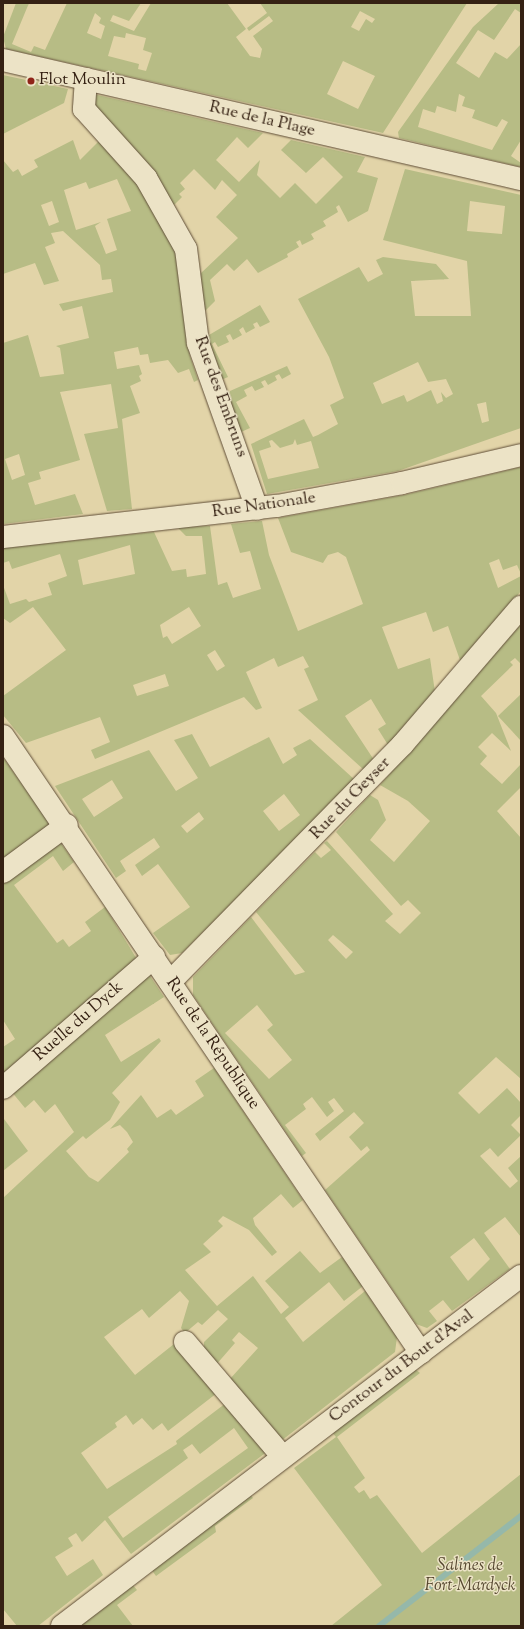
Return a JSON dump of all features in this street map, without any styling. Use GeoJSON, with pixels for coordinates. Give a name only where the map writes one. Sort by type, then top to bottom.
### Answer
{"type":"FeatureCollection","features":[{"type":"Feature","properties":{"kind":"street","name":"Rue de la Plage"},"geometry":{"type":"LineString","coordinates":[[3,60],[521,179]]}},
{"type":"Feature","properties":{"kind":"street","name":"Rue des Embruns"},"geometry":{"type":"LineString","coordinates":[[86,79],[83,105],[146,178],[183,241],[190,268],[198,343],[257,509]]}},
{"type":"Feature","properties":{"kind":"street","name":"Rue Nationale"},"geometry":{"type":"LineString","coordinates":[[3,537],[257,509],[402,484],[521,455]]}},
{"type":"Feature","properties":{"kind":"street","name":"Rue du Geyser"},"geometry":{"type":"LineString","coordinates":[[170,982],[403,744],[521,607]]}},
{"type":"Feature","properties":{"kind":"street","name":"Rue de la République"},"geometry":{"type":"LineString","coordinates":[[3,736],[66,825],[170,982],[421,1353]]}},
{"type":"Feature","properties":{"kind":"street"},"geometry":{"type":"LineString","coordinates":[[3,872],[66,825]]}},
{"type":"Feature","properties":{"kind":"street","name":"Ruelle du Dyck"},"geometry":{"type":"LineString","coordinates":[[3,1088],[154,957]]}},
{"type":"Feature","properties":{"kind":"street","name":"Contour du Bout d'Aval"},"geometry":{"type":"LineString","coordinates":[[62,1626],[521,1276]]}},
{"type":"Feature","properties":{"kind":"street"},"geometry":{"type":"LineString","coordinates":[[185,1342],[283,1457]]}},
{"type":"Feature","properties":{"kind":"green space"},"geometry":{"type":"Polygon","coordinates":[[[16,3],[29,3],[12,44],[31,52],[34,46],[45,50],[67,3],[141,3],[129,21],[113,15],[110,21],[134,31],[151,3],[227,3],[246,29],[236,37],[250,56],[260,58],[262,49],[253,36],[273,21],[269,16],[249,31],[247,28],[267,13],[260,3],[467,3],[383,133],[6,49],[3,37],[16,3]],[[360,11],[351,27],[359,31],[366,19],[372,23],[375,19],[360,11]],[[95,13],[87,33],[101,39],[105,26],[99,23],[101,18],[95,13]],[[126,33],[125,38],[114,36],[108,56],[139,64],[138,69],[146,71],[152,53],[143,50],[146,38],[126,33]],[[343,61],[327,94],[358,109],[375,76],[343,61]]]}},
{"type":"Feature","properties":{"kind":"green space"},"geometry":{"type":"Polygon","coordinates":[[[499,3],[521,3],[521,13],[515,9],[494,40],[478,30],[456,63],[479,78],[495,52],[507,59],[521,44],[521,140],[511,156],[521,163],[521,167],[399,138],[398,132],[473,27],[499,3]],[[459,94],[456,112],[437,106],[435,113],[423,109],[418,127],[492,150],[508,122],[502,119],[497,127],[472,118],[475,110],[462,106],[465,97],[459,94]]]}},
{"type":"Feature","properties":{"kind":"green space"},"geometry":{"type":"Polygon","coordinates":[[[3,75],[68,89],[64,103],[3,134],[3,75]]]}},
{"type":"Feature","properties":{"kind":"green space"},"geometry":{"type":"Polygon","coordinates":[[[93,94],[263,133],[248,148],[237,137],[216,160],[239,182],[260,160],[257,175],[280,198],[295,183],[316,204],[343,177],[323,157],[306,173],[281,150],[291,140],[365,157],[357,172],[378,178],[368,211],[348,222],[339,205],[336,207],[338,212],[323,221],[326,226],[311,234],[314,239],[302,245],[300,240],[296,242],[299,247],[287,254],[288,257],[258,273],[247,259],[234,271],[227,264],[210,280],[215,301],[203,313],[200,274],[238,238],[216,217],[237,195],[222,180],[215,190],[194,169],[180,183],[185,189],[179,194],[182,197],[172,207],[90,107],[93,94]]]}},
{"type":"Feature","properties":{"kind":"green space"},"geometry":{"type":"Polygon","coordinates":[[[73,140],[80,160],[100,140],[125,164],[175,248],[190,356],[198,380],[194,382],[189,369],[178,373],[168,360],[150,363],[148,354],[140,355],[138,347],[114,352],[117,369],[139,365],[142,374],[139,376],[141,381],[130,386],[140,413],[122,419],[132,509],[107,511],[84,434],[118,428],[111,384],[60,392],[80,460],[39,472],[41,479],[28,483],[35,505],[75,494],[83,514],[3,524],[3,343],[28,335],[40,377],[64,374],[60,348],[56,346],[89,338],[82,306],[63,311],[59,304],[113,292],[111,279],[102,280],[100,265],[63,231],[51,233],[55,243],[45,247],[59,281],[44,285],[35,263],[3,274],[3,160],[13,172],[18,169],[22,176],[38,167],[34,160],[73,140]],[[117,179],[89,189],[86,182],[64,190],[76,230],[101,222],[95,226],[106,254],[117,250],[107,219],[131,211],[117,179]],[[52,201],[41,205],[49,226],[59,222],[52,201]],[[19,454],[5,459],[12,480],[25,475],[19,454]]]}},
{"type":"Feature","properties":{"kind":"green space"},"geometry":{"type":"Polygon","coordinates":[[[405,169],[521,195],[521,428],[398,471],[267,494],[251,444],[304,419],[313,437],[318,435],[338,424],[330,405],[344,398],[329,357],[298,299],[359,267],[368,282],[383,274],[376,260],[383,257],[436,264],[449,279],[411,281],[415,316],[471,316],[467,261],[383,240],[405,169]],[[470,201],[467,231],[502,234],[505,206],[470,201]],[[418,362],[373,383],[382,404],[404,395],[407,402],[431,390],[437,404],[443,401],[441,392],[446,398],[453,394],[446,379],[428,382],[418,362]],[[486,402],[477,404],[482,423],[489,421],[486,402]],[[295,439],[293,444],[280,448],[272,440],[269,441],[271,447],[259,451],[268,479],[319,468],[311,441],[297,445],[295,439]]]}},
{"type":"Feature","properties":{"kind":"green space"},"geometry":{"type":"Polygon","coordinates":[[[260,305],[270,322],[260,327],[257,322],[253,324],[255,328],[246,333],[243,327],[239,330],[242,335],[233,340],[230,334],[226,336],[229,342],[218,347],[215,342],[212,344],[228,377],[221,380],[206,341],[209,335],[260,305]]]}},
{"type":"Feature","properties":{"kind":"green space"},"geometry":{"type":"Polygon","coordinates":[[[287,366],[291,374],[282,379],[279,374],[275,376],[277,380],[268,385],[265,380],[261,382],[264,387],[255,391],[252,386],[244,390],[247,396],[236,402],[250,428],[241,432],[227,396],[230,391],[287,366]]]}},
{"type":"Feature","properties":{"kind":"green space"},"geometry":{"type":"Polygon","coordinates":[[[521,467],[521,574],[517,565],[503,570],[499,559],[489,563],[498,588],[521,576],[521,591],[461,663],[448,626],[433,632],[426,612],[382,627],[398,669],[430,658],[435,692],[388,745],[378,729],[386,724],[371,699],[345,716],[374,760],[364,770],[298,710],[318,700],[304,669],[309,667],[303,656],[278,667],[274,658],[246,672],[262,708],[256,710],[244,697],[95,759],[91,750],[110,742],[100,717],[26,743],[3,715],[3,696],[66,650],[33,607],[10,623],[3,618],[3,585],[10,604],[26,599],[29,602],[52,595],[48,583],[67,576],[60,554],[12,569],[9,561],[3,563],[3,548],[154,532],[172,571],[186,569],[187,577],[206,574],[202,536],[186,536],[177,527],[210,526],[218,585],[227,582],[233,598],[261,589],[250,551],[240,553],[231,524],[262,521],[269,555],[298,631],[363,604],[346,557],[338,552],[328,555],[323,563],[291,552],[278,518],[404,495],[521,467]],[[130,545],[78,560],[83,585],[135,574],[130,545]],[[189,607],[160,625],[163,638],[167,636],[172,644],[201,626],[189,607]],[[215,650],[207,655],[217,671],[225,666],[215,650]],[[165,674],[133,685],[137,696],[169,686],[165,674]]]}},
{"type":"Feature","properties":{"kind":"green space"},"geometry":{"type":"Polygon","coordinates":[[[521,624],[521,664],[515,658],[510,662],[513,665],[481,696],[496,713],[511,751],[492,733],[478,747],[487,756],[480,764],[502,784],[521,764],[521,787],[497,811],[521,838],[521,1079],[496,1057],[458,1093],[479,1114],[507,1088],[521,1103],[521,1115],[511,1125],[521,1135],[498,1157],[490,1148],[480,1156],[510,1188],[518,1181],[508,1168],[521,1156],[521,1237],[505,1217],[484,1233],[510,1269],[452,1311],[443,1300],[429,1311],[437,1321],[427,1328],[416,1324],[325,1190],[370,1150],[367,1146],[361,1151],[349,1137],[364,1123],[354,1112],[320,1141],[315,1134],[344,1111],[334,1098],[328,1102],[334,1111],[327,1117],[312,1097],[303,1104],[306,1109],[285,1125],[306,1153],[302,1156],[193,995],[193,977],[251,917],[295,975],[305,972],[256,912],[315,852],[321,858],[331,850],[324,843],[327,841],[393,914],[385,921],[400,934],[421,913],[408,900],[401,906],[336,832],[370,795],[378,800],[386,820],[370,840],[394,862],[430,821],[408,801],[380,785],[521,624]],[[333,935],[328,940],[346,959],[353,952],[333,935]],[[257,1005],[225,1033],[269,1079],[292,1060],[267,1030],[273,1025],[257,1005]],[[474,1238],[450,1257],[468,1281],[490,1259],[474,1238]]]}},
{"type":"Feature","properties":{"kind":"green space"},"geometry":{"type":"Polygon","coordinates":[[[521,694],[521,741],[498,716],[521,694]]]}},
{"type":"Feature","properties":{"kind":"green space"},"geometry":{"type":"Polygon","coordinates":[[[192,734],[210,767],[269,737],[283,764],[297,755],[293,748],[310,739],[355,780],[182,953],[170,955],[153,933],[190,907],[158,864],[142,876],[135,865],[160,847],[154,838],[120,861],[126,871],[116,878],[55,786],[149,750],[176,791],[198,778],[174,740],[192,734]],[[112,780],[82,799],[94,817],[123,798],[112,780]],[[284,794],[263,811],[279,831],[300,815],[284,794]],[[199,812],[181,826],[187,833],[204,819],[199,812]]]}},
{"type":"Feature","properties":{"kind":"green space"},"geometry":{"type":"Polygon","coordinates":[[[3,757],[51,826],[3,863],[3,757]]]}},
{"type":"Feature","properties":{"kind":"green space"},"geometry":{"type":"Polygon","coordinates":[[[60,842],[74,862],[63,871],[53,856],[14,885],[57,943],[63,939],[69,947],[91,931],[85,922],[105,907],[138,961],[3,1077],[3,1047],[15,1039],[3,1020],[3,884],[60,842]]]}},
{"type":"Feature","properties":{"kind":"green space"},"geometry":{"type":"Polygon","coordinates":[[[148,973],[164,997],[105,1035],[121,1062],[159,1038],[161,1041],[112,1093],[120,1102],[110,1120],[86,1139],[83,1136],[66,1151],[89,1177],[98,1182],[129,1152],[127,1149],[133,1142],[127,1132],[120,1125],[110,1129],[141,1095],[157,1118],[171,1109],[176,1115],[204,1096],[195,1081],[214,1068],[303,1200],[293,1208],[281,1194],[253,1218],[255,1225],[277,1252],[272,1256],[249,1230],[223,1216],[218,1221],[223,1226],[203,1244],[211,1252],[185,1270],[217,1306],[253,1276],[281,1314],[289,1307],[265,1281],[300,1251],[320,1273],[342,1257],[363,1286],[344,1301],[329,1282],[285,1318],[303,1342],[365,1291],[397,1337],[395,1352],[281,1441],[229,1380],[258,1348],[239,1332],[232,1340],[235,1343],[215,1366],[204,1353],[204,1342],[228,1319],[218,1310],[202,1325],[198,1322],[185,1333],[181,1328],[189,1301],[180,1291],[149,1318],[142,1309],[104,1337],[135,1375],[174,1344],[217,1393],[168,1431],[162,1423],[153,1430],[142,1418],[133,1425],[126,1415],[115,1423],[117,1427],[81,1453],[107,1489],[177,1444],[176,1441],[226,1403],[268,1451],[131,1554],[105,1520],[82,1542],[76,1533],[68,1538],[73,1546],[55,1557],[67,1576],[93,1559],[103,1575],[38,1626],[17,1626],[3,1609],[3,1198],[74,1132],[55,1104],[45,1113],[34,1100],[25,1108],[11,1091],[148,973]],[[234,1428],[200,1454],[192,1444],[183,1450],[188,1458],[108,1517],[123,1538],[248,1448],[234,1428]]]}},
{"type":"Feature","properties":{"kind":"green space"},"geometry":{"type":"Polygon","coordinates":[[[4,1119],[28,1151],[3,1171],[3,1120],[4,1119]]]}},
{"type":"Feature","properties":{"kind":"green space","name":"Salines de Fort-Mardyck"},"geometry":{"type":"Polygon","coordinates":[[[415,1369],[420,1373],[337,1437],[365,1478],[354,1487],[359,1493],[364,1490],[370,1499],[377,1495],[422,1553],[521,1474],[521,1626],[331,1626],[382,1585],[294,1468],[336,1437],[331,1431],[415,1369]]]}},
{"type":"Feature","properties":{"kind":"green space"},"geometry":{"type":"Polygon","coordinates":[[[250,1494],[253,1498],[215,1526],[216,1532],[156,1576],[151,1569],[250,1494]]]}},
{"type":"Feature","properties":{"kind":"green space"},"geometry":{"type":"Polygon","coordinates":[[[132,1584],[137,1590],[117,1605],[133,1626],[77,1626],[132,1584]]]}},
{"type":"Feature","properties":{"kind":"waterway"},"geometry":{"type":"LineString","coordinates":[[379,1626],[521,1516]]}},
{"type":"Feature","properties":{"kind":"place","name":"Flot Moulin"},"geometry":{"type":"Point","coordinates":[31,81]}}]}
